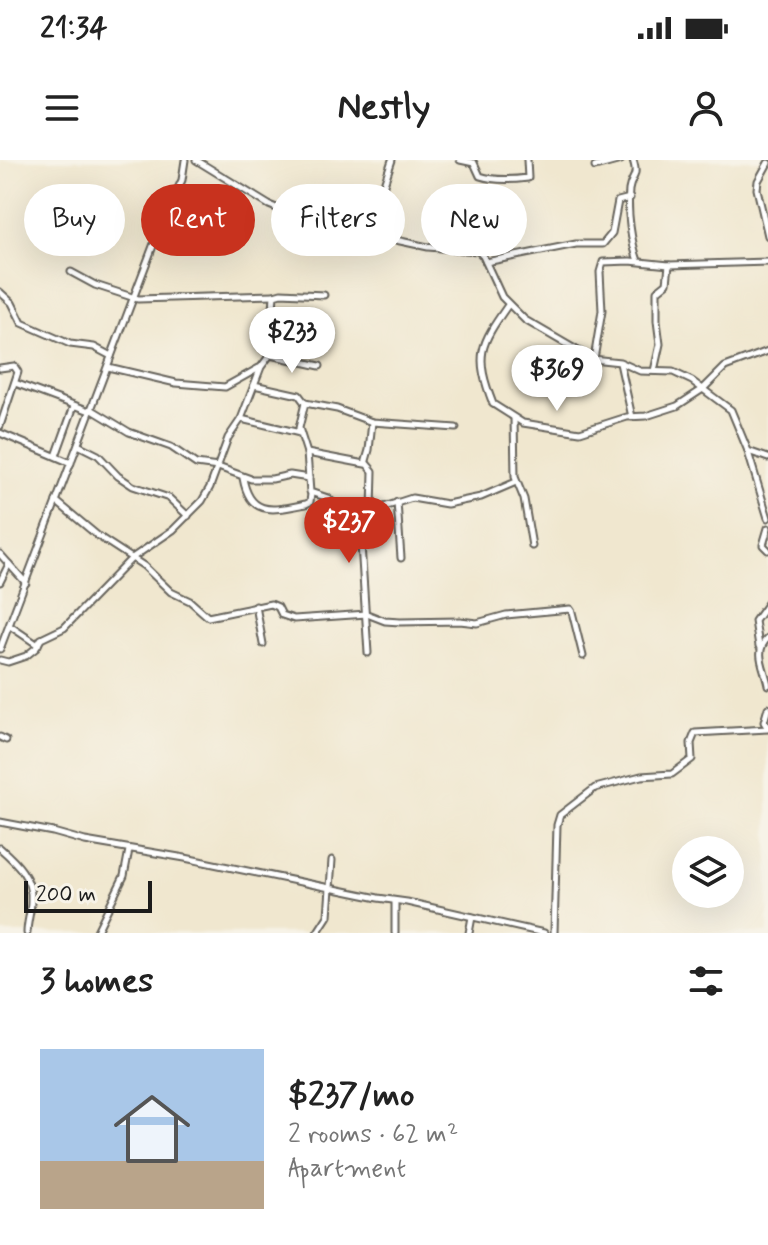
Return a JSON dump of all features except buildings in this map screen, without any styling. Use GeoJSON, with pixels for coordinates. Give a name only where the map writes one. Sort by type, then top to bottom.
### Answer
{"type":"FeatureCollection","features":[{"type":"Feature","properties":{"kind":"street"},"geometry":{"type":"LineString","coordinates":[[0,649],[161,225],[182,180],[185,160]]}},
{"type":"Feature","properties":{"kind":"street"},"geometry":{"type":"LineString","coordinates":[[196,160],[271,204]]}},
{"type":"Feature","properties":{"kind":"street"},"geometry":{"type":"LineString","coordinates":[[384,184],[392,160]]}},
{"type":"Feature","properties":{"kind":"street"},"geometry":{"type":"LineString","coordinates":[[460,160],[474,163],[480,176],[509,180],[528,178],[527,160]]}},
{"type":"Feature","properties":{"kind":"street"},"geometry":{"type":"LineString","coordinates":[[595,167],[621,160]]}},
{"type":"Feature","properties":{"kind":"street"},"geometry":{"type":"LineString","coordinates":[[633,160],[636,175],[630,185],[631,231],[638,261]]}},
{"type":"Feature","properties":{"kind":"street"},"geometry":{"type":"LineString","coordinates":[[768,163],[757,189],[768,236]]}},
{"type":"Feature","properties":{"kind":"street"},"geometry":{"type":"LineString","coordinates":[[486,262],[576,244],[603,244],[614,229],[618,201],[630,198]]}},
{"type":"Feature","properties":{"kind":"street"},"geometry":{"type":"LineString","coordinates":[[405,241],[428,247],[470,249],[482,254],[508,305],[525,320],[594,359],[620,362],[640,371],[673,372],[731,410],[767,504],[768,518]]}},
{"type":"Feature","properties":{"kind":"street"},"geometry":{"type":"LineString","coordinates":[[594,359],[602,311],[601,264],[609,261],[669,265],[768,262]]}},
{"type":"Feature","properties":{"kind":"street"},"geometry":{"type":"LineString","coordinates":[[654,371],[660,349],[657,291],[667,283],[669,265]]}},
{"type":"Feature","properties":{"kind":"street"},"geometry":{"type":"LineString","coordinates":[[71,272],[95,285],[138,299],[281,293],[324,295]]}},
{"type":"Feature","properties":{"kind":"street"},"geometry":{"type":"LineString","coordinates":[[0,292],[12,303],[22,323],[70,344],[94,347],[111,356]]}},
{"type":"Feature","properties":{"kind":"street"},"geometry":{"type":"LineString","coordinates":[[0,660],[8,662],[26,656],[41,639],[55,634],[75,619],[132,558],[173,530],[202,501],[228,438],[241,419],[261,367],[270,355],[274,295]]}},
{"type":"Feature","properties":{"kind":"street"},"geometry":{"type":"LineString","coordinates":[[508,305],[486,339],[480,356],[493,404],[523,423],[577,432],[659,412],[677,406],[703,389],[725,367],[768,351]]}},
{"type":"Feature","properties":{"kind":"street"},"geometry":{"type":"LineString","coordinates":[[270,355],[320,366]]}},
{"type":"Feature","properties":{"kind":"street"},"geometry":{"type":"LineString","coordinates":[[620,362],[632,417]]}},
{"type":"Feature","properties":{"kind":"street"},"geometry":{"type":"LineString","coordinates":[[108,367],[176,383],[225,387],[261,367]]}},
{"type":"Feature","properties":{"kind":"street"},"geometry":{"type":"LineString","coordinates":[[0,368],[17,368],[0,426]]}},
{"type":"Feature","properties":{"kind":"street"},"geometry":{"type":"LineString","coordinates":[[15,383],[90,410],[129,432],[171,447],[192,463],[218,467],[243,477],[272,479],[290,475],[309,478]]}},
{"type":"Feature","properties":{"kind":"street"},"geometry":{"type":"LineString","coordinates":[[254,385],[299,395],[305,403],[337,409],[372,422],[456,428]]}},
{"type":"Feature","properties":{"kind":"street"},"geometry":{"type":"LineString","coordinates":[[243,477],[247,497],[256,505],[279,509],[310,502],[307,453],[299,423],[305,403]]}},
{"type":"Feature","properties":{"kind":"street"},"geometry":{"type":"LineString","coordinates":[[56,456],[74,406]]}},
{"type":"Feature","properties":{"kind":"street"},"geometry":{"type":"LineString","coordinates":[[514,417],[516,482],[524,503],[532,546]]}},
{"type":"Feature","properties":{"kind":"street"},"geometry":{"type":"LineString","coordinates":[[241,419],[300,433]]}},
{"type":"Feature","properties":{"kind":"street"},"geometry":{"type":"LineString","coordinates":[[366,463],[372,422]]}},
{"type":"Feature","properties":{"kind":"street"},"geometry":{"type":"LineString","coordinates":[[0,433],[71,463]]}},
{"type":"Feature","properties":{"kind":"street"},"geometry":{"type":"LineString","coordinates":[[78,445],[98,455],[118,476],[133,486],[169,498],[188,516]]}},
{"type":"Feature","properties":{"kind":"street"},"geometry":{"type":"LineString","coordinates":[[748,451],[768,458]]}},
{"type":"Feature","properties":{"kind":"street"},"geometry":{"type":"LineString","coordinates":[[307,453],[366,463],[373,471],[372,510]]}},
{"type":"Feature","properties":{"kind":"street"},"geometry":{"type":"LineString","coordinates":[[311,494],[328,498],[345,513],[359,513],[421,498],[447,504],[481,497],[516,482]]}},
{"type":"Feature","properties":{"kind":"street"},"geometry":{"type":"LineString","coordinates":[[56,501],[98,536],[132,558],[171,592],[190,601],[208,617],[275,604],[282,615],[294,619],[367,614],[385,621],[460,621],[468,624],[506,615],[570,609],[583,656]]}},
{"type":"Feature","properties":{"kind":"street"},"geometry":{"type":"LineString","coordinates":[[397,502],[401,558]]}},
{"type":"Feature","properties":{"kind":"street"},"geometry":{"type":"LineString","coordinates":[[359,513],[368,653]]}},
{"type":"Feature","properties":{"kind":"street"},"geometry":{"type":"LineString","coordinates":[[768,528],[762,540],[768,550]]}},
{"type":"Feature","properties":{"kind":"street"},"geometry":{"type":"LineString","coordinates":[[0,554],[26,583]]}},
{"type":"Feature","properties":{"kind":"street"},"geometry":{"type":"LineString","coordinates":[[0,582],[9,564]]}},
{"type":"Feature","properties":{"kind":"street"},"geometry":{"type":"LineString","coordinates":[[768,603],[755,621],[768,685]]}},
{"type":"Feature","properties":{"kind":"street"},"geometry":{"type":"LineString","coordinates":[[256,606],[263,644]]}},
{"type":"Feature","properties":{"kind":"street"},"geometry":{"type":"LineString","coordinates":[[10,626],[38,645]]}},
{"type":"Feature","properties":{"kind":"street"},"geometry":{"type":"LineString","coordinates":[[760,649],[768,638]]}},
{"type":"Feature","properties":{"kind":"street"},"geometry":{"type":"LineString","coordinates":[[554,933],[557,825],[565,809],[595,788],[641,776],[676,772],[692,759],[691,743],[695,733],[768,728],[764,722],[768,708]]}},
{"type":"Feature","properties":{"kind":"street"},"geometry":{"type":"LineString","coordinates":[[0,822],[544,933]]}},
{"type":"Feature","properties":{"kind":"street"},"geometry":{"type":"LineString","coordinates":[[0,848],[29,881],[32,899],[27,933]]}},
{"type":"Feature","properties":{"kind":"street"},"geometry":{"type":"LineString","coordinates":[[96,933],[124,876],[129,850]]}},
{"type":"Feature","properties":{"kind":"street"},"geometry":{"type":"LineString","coordinates":[[317,933],[328,916],[332,860]]}},
{"type":"Feature","properties":{"kind":"street"},"geometry":{"type":"LineString","coordinates":[[395,901],[395,933]]}},
{"type":"Feature","properties":{"kind":"street"},"geometry":{"type":"LineString","coordinates":[[469,933],[472,917]]}}]}
